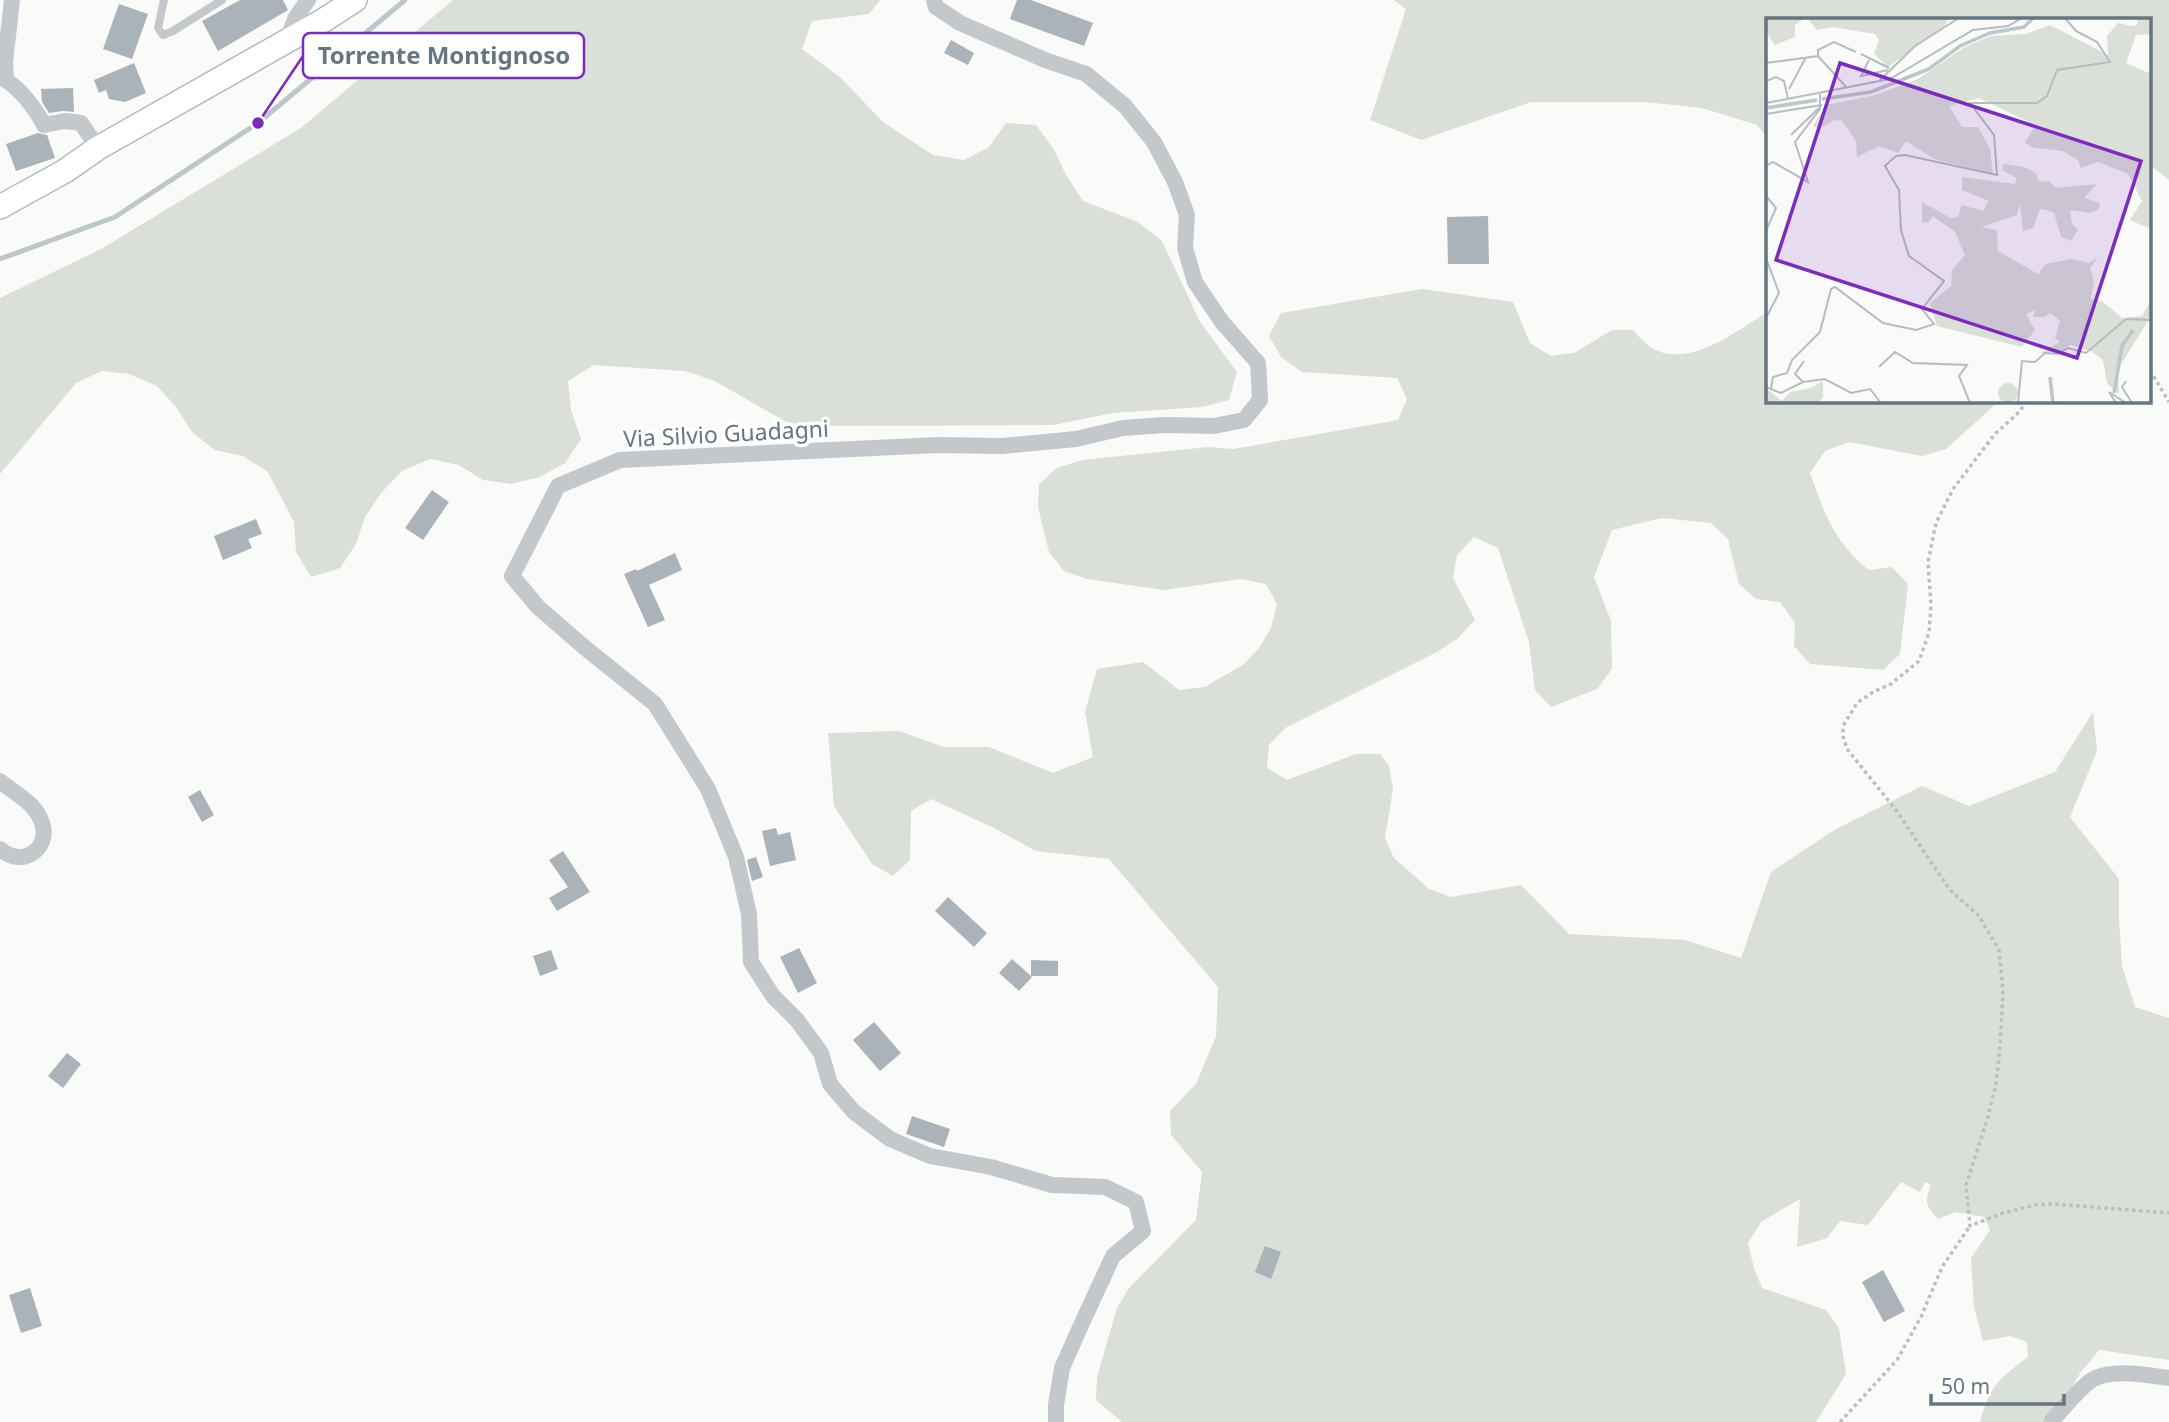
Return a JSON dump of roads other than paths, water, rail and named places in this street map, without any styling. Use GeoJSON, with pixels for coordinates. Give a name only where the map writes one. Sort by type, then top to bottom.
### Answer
{"type":"FeatureCollection","features":[{"type":"Feature","properties":{"kind":"street"},"geometry":{"type":"LineString","coordinates":[[12,0],[3,79],[39,115],[44,125],[65,121],[81,123],[98,148]]}},
{"type":"Feature","properties":{"kind":"street"},"geometry":{"type":"LineString","coordinates":[[287,40],[296,17],[308,0]]}},
{"type":"Feature","properties":{"kind":"street"},"geometry":{"type":"LineString","coordinates":[[0,207],[355,0]]}},
{"type":"Feature","properties":{"kind":"street","name":"Via Silvio Guadagni"},"geometry":{"type":"LineString","coordinates":[[934,0],[936,6],[960,23],[1045,60],[1086,74],[1125,106],[1154,142],[1175,182],[1187,215],[1185,248],[1195,282],[1222,322],[1258,363],[1260,400],[1244,420],[1214,426],[1164,425],[1124,428],[1076,439],[1002,446],[938,445],[620,460],[558,486],[512,576],[538,607],[654,704],[708,789],[736,857],[749,914],[751,962],[773,996],[797,1020],[821,1053],[830,1084],[854,1112],[890,1139],[930,1156],[990,1167],[1052,1185],[1105,1187],[1136,1202],[1143,1231],[1113,1256],[1082,1323],[1062,1368],[1056,1422]]}},
{"type":"Feature","properties":{"kind":"street"},"geometry":{"type":"LineString","coordinates":[[0,781],[34,808],[44,831],[43,843],[32,854],[16,859],[0,849]]}},
{"type":"Feature","properties":{"kind":"street"},"geometry":{"type":"LineString","coordinates":[[2051,1422],[2090,1380],[2118,1373],[2169,1378]]}},
{"type":"Feature","properties":{"kind":"lane"},"geometry":{"type":"LineString","coordinates":[[164,0],[158,28],[163,35],[222,0]]}},
{"type":"Feature","properties":{"kind":"waterway"},"geometry":{"type":"LineString","coordinates":[[0,259],[115,217],[258,123],[405,0]]}},
{"type":"Feature","properties":{"kind":"place","name":"Torrente Montignoso"},"geometry":{"type":"Point","coordinates":[258,123]}}]}
